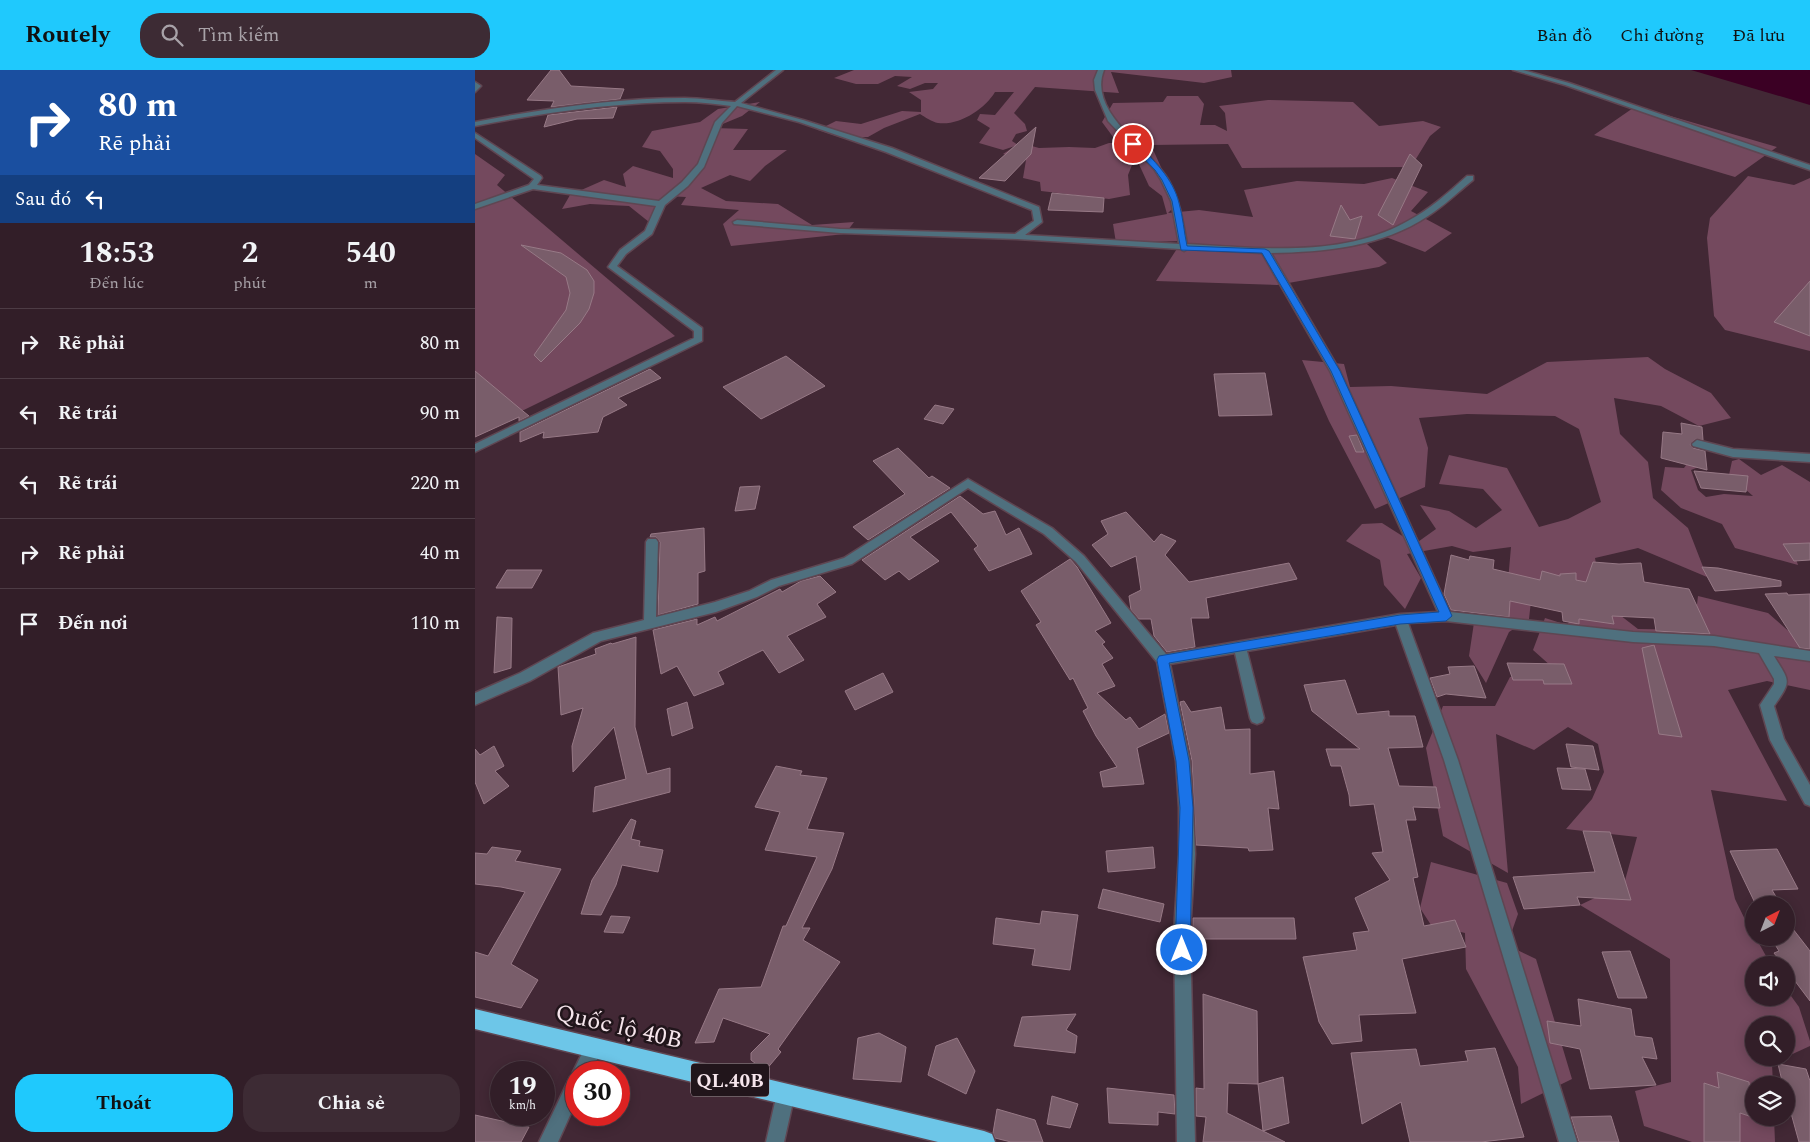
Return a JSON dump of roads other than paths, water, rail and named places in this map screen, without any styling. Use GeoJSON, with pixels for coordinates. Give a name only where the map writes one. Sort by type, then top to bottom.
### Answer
{"type":"FeatureCollection","features":[{"type":"Feature","properties":{"kind":"highway","name":"Quốc lộ 40B"},"geometry":{"type":"LineString","coordinates":[[475,1019],[985,1142]]}},
{"type":"Feature","properties":{"kind":"street"},"geometry":{"type":"LineString","coordinates":[[475,448],[699,339],[699,330],[612,267],[623,252],[649,232],[661,204],[685,184],[701,165],[719,122],[735,104],[780,70]]}},
{"type":"Feature","properties":{"kind":"street"},"geometry":{"type":"LineString","coordinates":[[1101,70],[1097,80],[1098,90],[1111,121],[1157,168],[1165,180],[1175,201],[1184,248]]}},
{"type":"Feature","properties":{"kind":"street"},"geometry":{"type":"LineString","coordinates":[[1516,70],[1577,87],[1810,168]]}},
{"type":"Feature","properties":{"kind":"street"},"geometry":{"type":"LineString","coordinates":[[475,84],[478,86],[475,90]]}},
{"type":"Feature","properties":{"kind":"street"},"geometry":{"type":"LineString","coordinates":[[475,124],[516,116],[637,102],[686,100],[735,104],[801,121],[889,150],[1036,209],[1038,222],[1017,237]]}},
{"type":"Feature","properties":{"kind":"street"},"geometry":{"type":"LineString","coordinates":[[475,135],[538,178],[532,187]]}},
{"type":"Feature","properties":{"kind":"street"},"geometry":{"type":"LineString","coordinates":[[737,222],[840,231],[1017,237],[1184,248],[1265,251],[1309,250],[1351,246],[1374,238],[1425,215],[1471,178]]}},
{"type":"Feature","properties":{"kind":"street"},"geometry":{"type":"LineString","coordinates":[[475,207],[532,187],[661,204]]}},
{"type":"Feature","properties":{"kind":"street"},"geometry":{"type":"LineString","coordinates":[[1265,251],[1335,371],[1446,616]]}},
{"type":"Feature","properties":{"kind":"street"},"geometry":{"type":"LineString","coordinates":[[1697,444],[1733,453],[1810,458]]}},
{"type":"Feature","properties":{"kind":"street"},"geometry":{"type":"LineString","coordinates":[[475,699],[525,677],[598,637],[717,607],[753,594],[775,583],[847,561],[968,483],[1048,531],[1079,559],[1163,660],[1183,761],[1187,808],[1187,854],[1182,931],[1186,1142]]}},
{"type":"Feature","properties":{"kind":"street"},"geometry":{"type":"LineString","coordinates":[[650,623],[652,542]]}},
{"type":"Feature","properties":{"kind":"street"},"geometry":{"type":"LineString","coordinates":[[1163,660],[1400,619],[1446,616],[1633,637],[1714,641],[1810,656]]}},
{"type":"Feature","properties":{"kind":"street"},"geometry":{"type":"LineString","coordinates":[[1400,619],[1451,760],[1568,1142]]}},
{"type":"Feature","properties":{"kind":"street"},"geometry":{"type":"LineString","coordinates":[[1240,647],[1257,718]]}},
{"type":"Feature","properties":{"kind":"street"},"geometry":{"type":"LineString","coordinates":[[1763,648],[1781,679],[1781,685],[1767,705],[1777,740],[1810,799]]}},
{"type":"Feature","properties":{"kind":"street"},"geometry":{"type":"LineString","coordinates":[[587,1061],[594,1048]]}},
{"type":"Feature","properties":{"kind":"street"},"geometry":{"type":"LineString","coordinates":[[775,1142],[786,1093]]}},
{"type":"Feature","properties":{"kind":"street"},"geometry":{"type":"LineString","coordinates":[[548,1142],[565,1106]]}}]}
